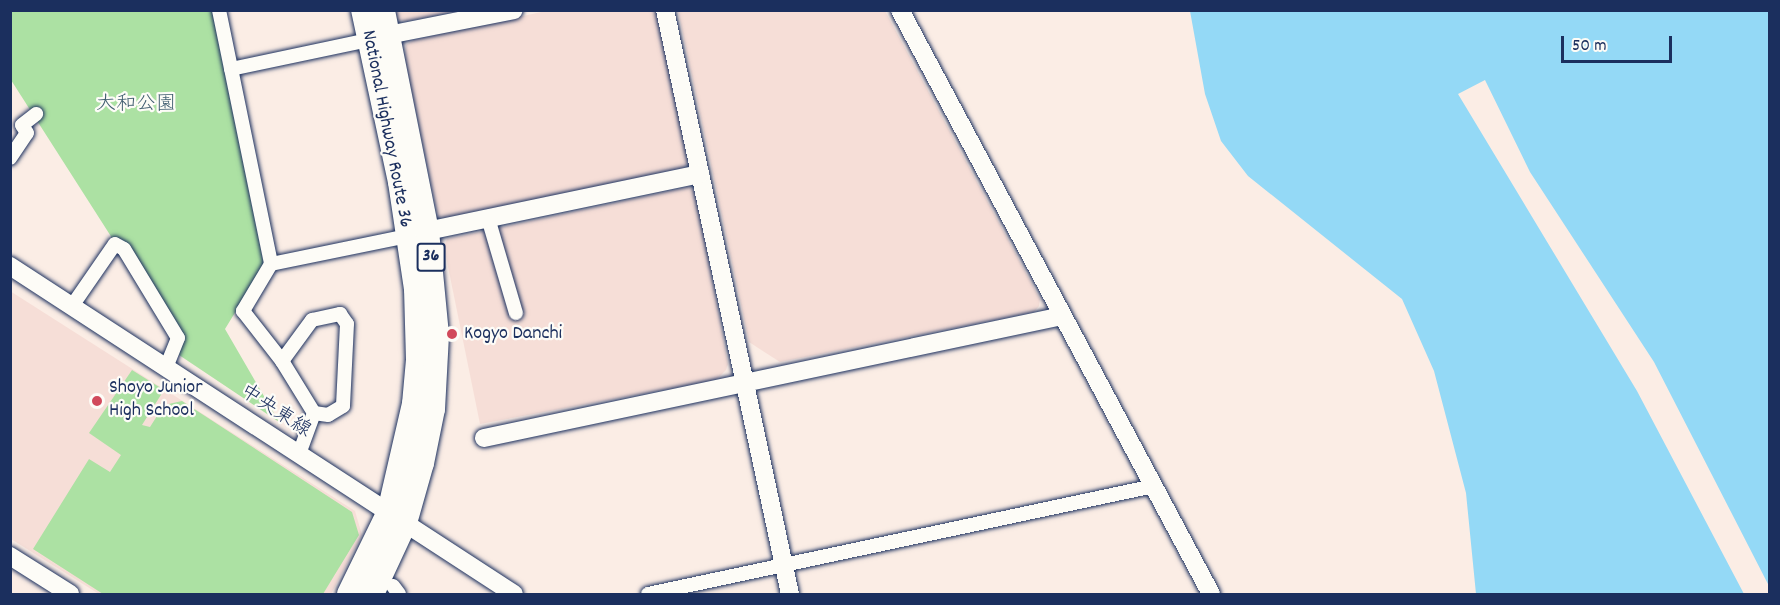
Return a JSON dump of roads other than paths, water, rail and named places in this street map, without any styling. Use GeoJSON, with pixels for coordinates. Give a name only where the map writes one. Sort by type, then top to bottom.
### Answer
{"type":"FeatureCollection","features":[{"type":"Feature","properties":{"kind":"highway","name":"National Highway Route 36"},"geometry":{"type":"LineString","coordinates":[[363,10],[379,38],[417,234],[436,302],[433,409],[397,517],[388,592]]}},
{"type":"Feature","properties":{"kind":"highway","name":"National Highway Route 36"},"geometry":{"type":"LineString","coordinates":[[379,38],[383,10]]}},
{"type":"Feature","properties":{"kind":"highway","name":"National Highway Route 36"},"geometry":{"type":"LineString","coordinates":[[348,594],[397,517]]}},
{"type":"Feature","properties":{"kind":"street"},"geometry":{"type":"LineString","coordinates":[[219,10],[272,264],[243,311],[282,360],[314,413]]}},
{"type":"Feature","properties":{"kind":"street"},"geometry":{"type":"LineString","coordinates":[[231,69],[514,10]]}},
{"type":"Feature","properties":{"kind":"street"},"geometry":{"type":"LineString","coordinates":[[665,10],[790,594]]}},
{"type":"Feature","properties":{"kind":"street"},"geometry":{"type":"LineString","coordinates":[[900,10],[1211,594]]}},
{"type":"Feature","properties":{"kind":"street"},"geometry":{"type":"LineString","coordinates":[[10,158],[27,133],[22,126],[36,114]]}},
{"type":"Feature","properties":{"kind":"street"},"geometry":{"type":"LineString","coordinates":[[272,264],[700,174]]}},
{"type":"Feature","properties":{"kind":"street"},"geometry":{"type":"LineString","coordinates":[[488,218],[516,313]]}},
{"type":"Feature","properties":{"kind":"street"},"geometry":{"type":"LineString","coordinates":[[72,306],[115,244],[124,249],[178,338],[165,367]]}},
{"type":"Feature","properties":{"kind":"street","name":"中央東線"},"geometry":{"type":"LineString","coordinates":[[10,266],[514,594]]}},
{"type":"Feature","properties":{"kind":"street"},"geometry":{"type":"LineString","coordinates":[[282,360],[312,320],[340,314],[347,324],[343,406],[328,415],[314,413]]}},
{"type":"Feature","properties":{"kind":"street"},"geometry":{"type":"LineString","coordinates":[[484,438],[1062,316]]}},
{"type":"Feature","properties":{"kind":"street"},"geometry":{"type":"LineString","coordinates":[[299,454],[314,413]]}},
{"type":"Feature","properties":{"kind":"street"},"geometry":{"type":"LineString","coordinates":[[648,594],[1154,486]]}},
{"type":"Feature","properties":{"kind":"street"},"geometry":{"type":"LineString","coordinates":[[10,556],[63,593]]}},
{"type":"Feature","properties":{"kind":"water"},"geometry":{"type":"Polygon","coordinates":[[[1190,11],[1769,11],[1769,594],[1476,594],[1466,493],[1434,371],[1402,299],[1248,176],[1221,141],[1205,94],[1190,11]]]}},
{"type":"Feature","properties":{"kind":"place","name":"Kogyo Danchi"},"geometry":{"type":"Point","coordinates":[452,334]}},
{"type":"Feature","properties":{"kind":"place","name":"Shoyo Junior High School"},"geometry":{"type":"Point","coordinates":[97,401]}},
{"type":"Feature","properties":{"kind":"park label","name":"大和公園"},"geometry":{"type":"Point","coordinates":[136,105]}}]}
